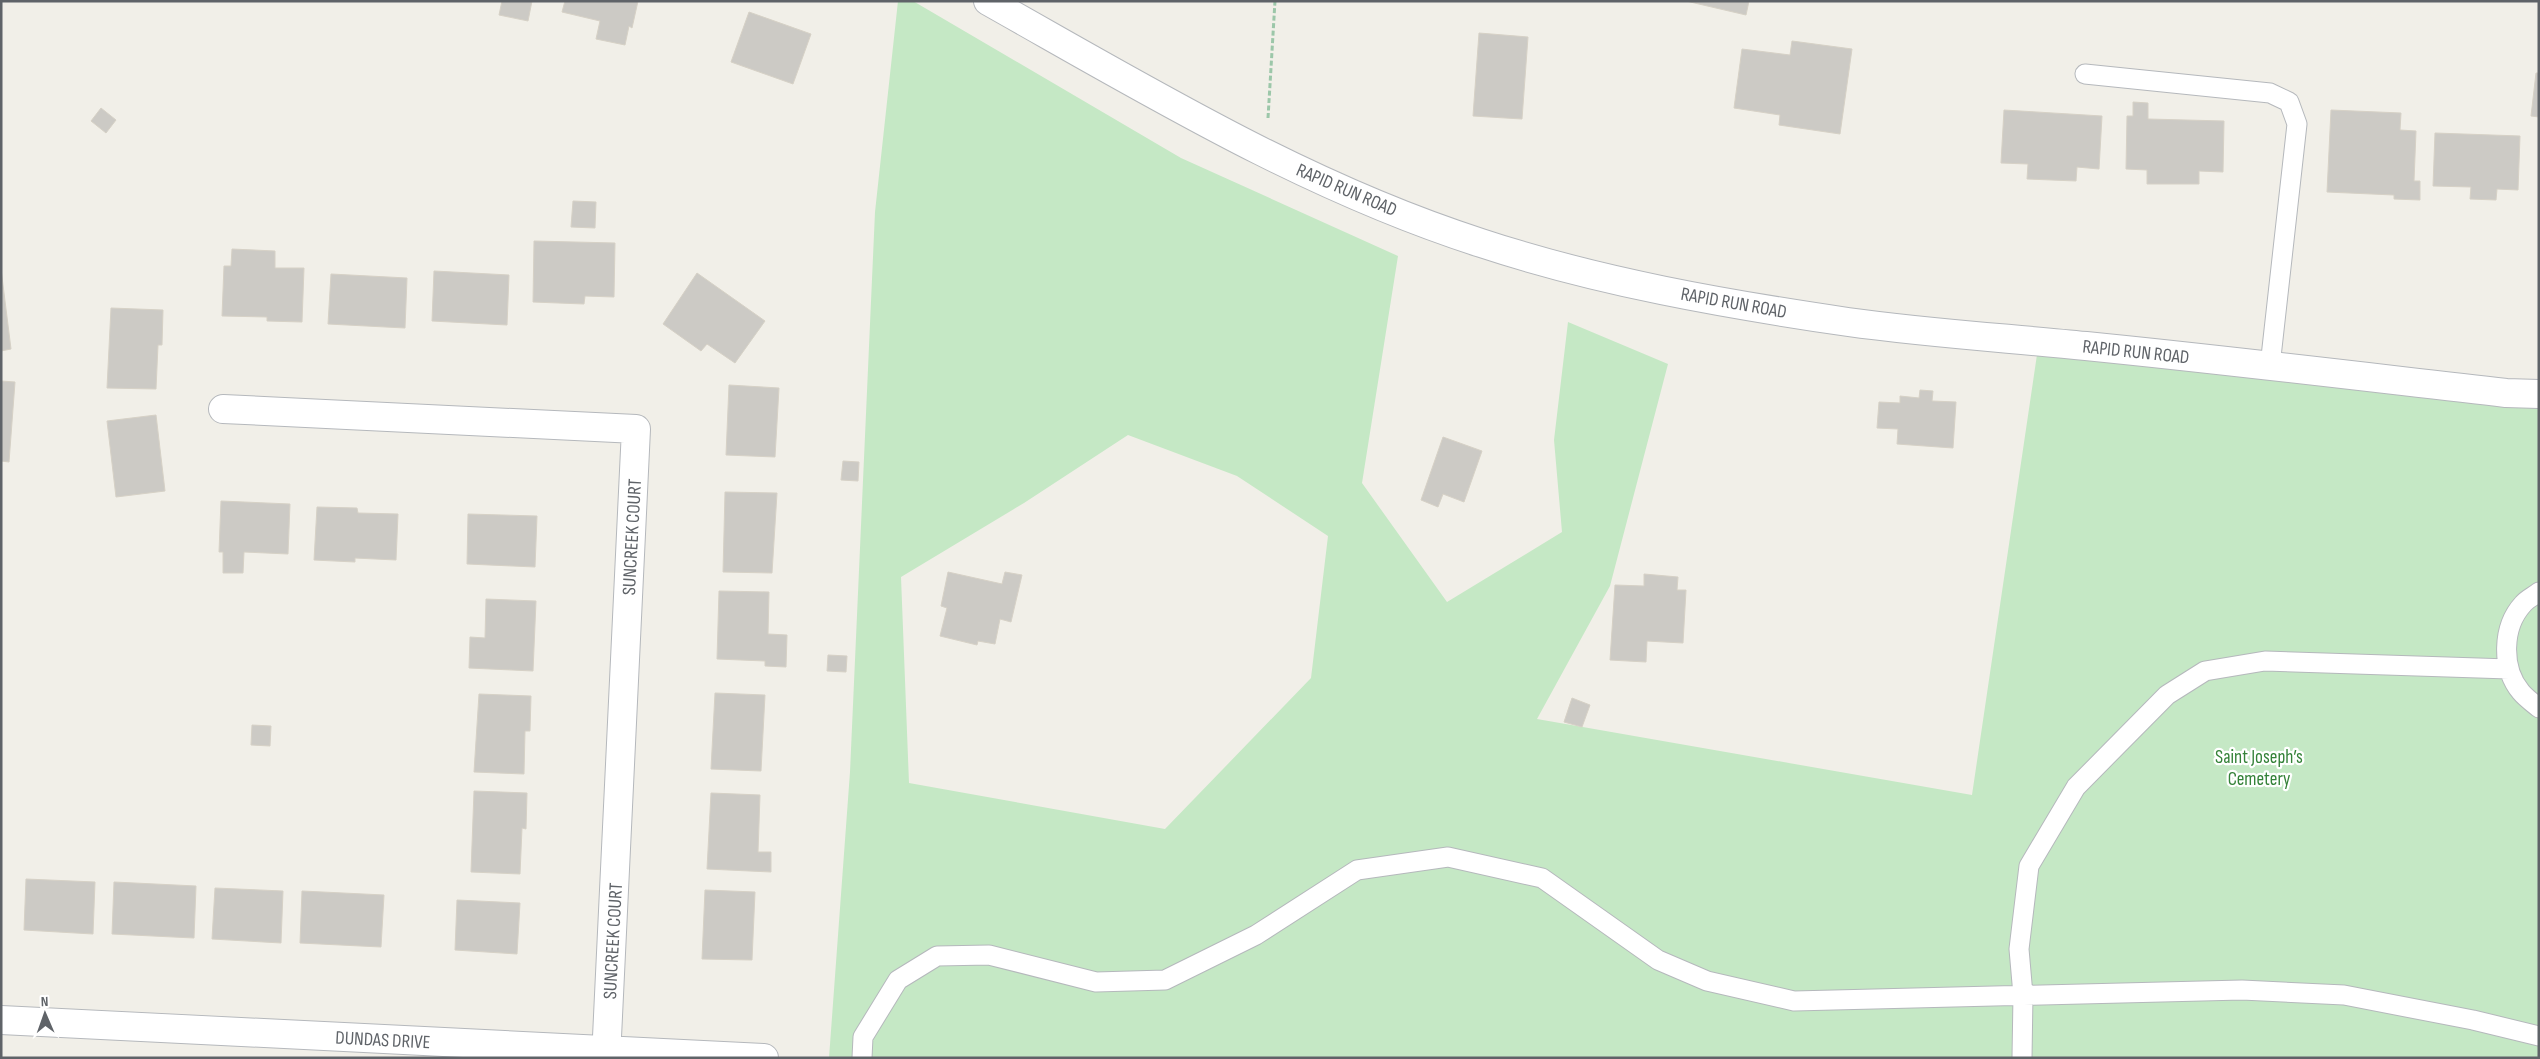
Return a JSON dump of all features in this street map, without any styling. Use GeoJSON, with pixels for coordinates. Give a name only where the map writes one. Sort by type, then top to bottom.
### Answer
{"type":"FeatureCollection","features":[{"type":"Feature","properties":{"kind":"street","name":"RAPID RUN ROAD"},"geometry":{"type":"LineString","coordinates":[[988,1],[1208,125],[1337,188],[1480,243],[1580,271],[1714,300],[1850,322],[2506,393],[2539,394]]}},
{"type":"Feature","properties":{"kind":"street","name":"SUNCREEK COURT"},"geometry":{"type":"LineString","coordinates":[[223,409],[636,429],[606,1054]]}},
{"type":"Feature","properties":{"kind":"street","name":"DUNDAS DRIVE"},"geometry":{"type":"LineString","coordinates":[[1,1020],[606,1054],[764,1058]]}},
{"type":"Feature","properties":{"kind":"lane"},"geometry":{"type":"LineString","coordinates":[[2085,74],[2270,93],[2289,102],[2297,124],[2270,366]]}},
{"type":"Feature","properties":{"kind":"lane"},"geometry":{"type":"LineString","coordinates":[[2539,592],[2523,604],[2510,626],[2506,651],[2510,670],[2520,691],[2539,708]]}},
{"type":"Feature","properties":{"kind":"lane"},"geometry":{"type":"LineString","coordinates":[[2022,1058],[2023,995],[2019,949],[2029,866],[2076,787],[2167,695],[2205,671],[2265,661],[2510,670]]}},
{"type":"Feature","properties":{"kind":"lane"},"geometry":{"type":"LineString","coordinates":[[862,1058],[864,1037],[898,980],[937,956],[989,955],[1096,982],[1165,980],[1256,935],[1357,870],[1448,857],[1542,878],[1658,960],[1707,981],[1794,1001],[2242,990],[2344,995],[2473,1020],[2539,1036]]}},
{"type":"Feature","properties":{"kind":"path"},"geometry":{"type":"LineString","coordinates":[[1266,153],[1275,1]]}},
{"type":"Feature","properties":{"kind":"green space","name":"Saint Joseph’s Cemetery"},"geometry":{"type":"Polygon","coordinates":[[[898,1],[913,1],[1181,158],[1398,256],[1362,483],[1447,602],[1562,532],[1554,440],[1568,322],[1668,364],[1610,586],[1537,719],[1972,795],[2039,341],[2539,394],[2539,1058],[829,1058],[850,772],[875,212],[898,1]],[[1128,435],[1024,503],[901,577],[909,783],[1165,829],[1311,678],[1328,536],[1237,476],[1128,435]]]}},
{"type":"Feature","properties":{"kind":"building"},"geometry":{"type":"Polygon","coordinates":[[[502,1],[532,1],[528,21],[499,15],[502,1]]]}},
{"type":"Feature","properties":{"kind":"building"},"geometry":{"type":"Polygon","coordinates":[[[565,1],[638,1],[632,28],[629,26],[625,45],[596,39],[600,21],[562,12],[565,1]]]}},
{"type":"Feature","properties":{"kind":"building"},"geometry":{"type":"Polygon","coordinates":[[[1686,1],[1749,1],[1746,15],[1686,1]]]}},
{"type":"Feature","properties":{"kind":"building"},"geometry":{"type":"Polygon","coordinates":[[[749,12],[811,34],[793,84],[731,62],[749,12]]]}},
{"type":"Feature","properties":{"kind":"building"},"geometry":{"type":"Polygon","coordinates":[[[1479,33],[1528,37],[1522,119],[1473,116],[1479,33]]]}},
{"type":"Feature","properties":{"kind":"building"},"geometry":{"type":"Polygon","coordinates":[[[1792,41],[1852,49],[1840,134],[1779,125],[1780,115],[1734,108],[1742,49],[1790,55],[1792,41]]]}},
{"type":"Feature","properties":{"kind":"building"},"geometry":{"type":"Polygon","coordinates":[[[2536,73],[2539,73],[2539,117],[2531,116],[2536,73]]]}},
{"type":"Feature","properties":{"kind":"building"},"geometry":{"type":"Polygon","coordinates":[[[2133,102],[2148,103],[2148,119],[2224,121],[2223,172],[2199,171],[2199,184],[2147,184],[2147,170],[2126,169],[2127,116],[2133,116],[2133,102]]]}},
{"type":"Feature","properties":{"kind":"building"},"geometry":{"type":"Polygon","coordinates":[[[101,108],[116,120],[106,133],[91,121],[101,108]]]}},
{"type":"Feature","properties":{"kind":"building"},"geometry":{"type":"Polygon","coordinates":[[[2004,110],[2102,116],[2099,169],[2077,167],[2076,181],[2027,179],[2028,164],[2001,163],[2004,110]]]}},
{"type":"Feature","properties":{"kind":"building"},"geometry":{"type":"Polygon","coordinates":[[[2331,110],[2401,113],[2400,130],[2416,131],[2414,181],[2420,181],[2420,200],[2394,199],[2394,195],[2327,192],[2331,110]]]}},
{"type":"Feature","properties":{"kind":"building"},"geometry":{"type":"Polygon","coordinates":[[[2435,133],[2520,136],[2518,190],[2497,189],[2496,200],[2470,199],[2471,187],[2433,186],[2435,133]]]}},
{"type":"Feature","properties":{"kind":"building"},"geometry":{"type":"Polygon","coordinates":[[[573,201],[596,202],[595,228],[571,227],[573,201]]]}},
{"type":"Feature","properties":{"kind":"building"},"geometry":{"type":"Polygon","coordinates":[[[534,241],[615,243],[614,297],[585,296],[584,304],[533,302],[534,241]]]}},
{"type":"Feature","properties":{"kind":"building"},"geometry":{"type":"Polygon","coordinates":[[[232,249],[275,251],[275,268],[304,268],[302,322],[267,321],[267,317],[222,316],[224,266],[231,266],[232,249]]]}},
{"type":"Feature","properties":{"kind":"building"},"geometry":{"type":"Polygon","coordinates":[[[1,269],[11,349],[1,351],[1,269]]]}},
{"type":"Feature","properties":{"kind":"building"},"geometry":{"type":"Polygon","coordinates":[[[434,271],[509,275],[507,325],[432,321],[434,271]]]}},
{"type":"Feature","properties":{"kind":"building"},"geometry":{"type":"Polygon","coordinates":[[[697,273],[765,321],[735,363],[707,344],[701,351],[663,324],[697,273]]]}},
{"type":"Feature","properties":{"kind":"building"},"geometry":{"type":"Polygon","coordinates":[[[331,274],[407,278],[405,328],[328,324],[331,274]]]}},
{"type":"Feature","properties":{"kind":"building"},"geometry":{"type":"Polygon","coordinates":[[[111,308],[163,310],[162,345],[158,345],[156,389],[107,388],[111,308]]]}},
{"type":"Feature","properties":{"kind":"building"},"geometry":{"type":"Polygon","coordinates":[[[1,381],[15,382],[9,462],[1,461],[1,381]]]}},
{"type":"Feature","properties":{"kind":"building"},"geometry":{"type":"Polygon","coordinates":[[[729,385],[779,388],[775,457],[726,455],[729,385]]]}},
{"type":"Feature","properties":{"kind":"building"},"geometry":{"type":"Polygon","coordinates":[[[1920,390],[1933,391],[1932,401],[1956,402],[1953,448],[1897,444],[1898,429],[1877,428],[1879,402],[1900,403],[1900,396],[1919,398],[1920,390]]]}},
{"type":"Feature","properties":{"kind":"building"},"geometry":{"type":"Polygon","coordinates":[[[156,415],[165,491],[116,497],[107,421],[156,415]]]}},
{"type":"Feature","properties":{"kind":"building"},"geometry":{"type":"Polygon","coordinates":[[[1443,437],[1482,451],[1464,502],[1443,494],[1438,507],[1421,500],[1443,437]]]}},
{"type":"Feature","properties":{"kind":"building"},"geometry":{"type":"Polygon","coordinates":[[[843,461],[859,462],[858,481],[841,480],[843,461]]]}},
{"type":"Feature","properties":{"kind":"building"},"geometry":{"type":"Polygon","coordinates":[[[725,492],[777,493],[772,573],[723,572],[725,492]]]}},
{"type":"Feature","properties":{"kind":"building"},"geometry":{"type":"Polygon","coordinates":[[[221,501],[290,504],[288,554],[244,552],[243,573],[223,573],[223,552],[219,552],[221,501]]]}},
{"type":"Feature","properties":{"kind":"building"},"geometry":{"type":"Polygon","coordinates":[[[317,507],[357,508],[358,513],[398,514],[396,560],[355,558],[355,562],[314,560],[317,507]]]}},
{"type":"Feature","properties":{"kind":"building"},"geometry":{"type":"Polygon","coordinates":[[[468,514],[537,516],[535,567],[467,564],[468,514]]]}},
{"type":"Feature","properties":{"kind":"building"},"geometry":{"type":"Polygon","coordinates":[[[948,572],[1002,584],[1005,572],[1022,575],[1011,622],[1000,619],[995,644],[978,641],[977,645],[940,636],[947,608],[941,606],[948,572]]]}},
{"type":"Feature","properties":{"kind":"building"},"geometry":{"type":"Polygon","coordinates":[[[1644,574],[1678,577],[1677,590],[1686,590],[1683,643],[1647,641],[1646,662],[1610,660],[1615,585],[1644,586],[1644,574]]]}},
{"type":"Feature","properties":{"kind":"building"},"geometry":{"type":"Polygon","coordinates":[[[719,591],[769,592],[768,634],[787,635],[786,667],[765,666],[765,661],[717,659],[719,591]]]}},
{"type":"Feature","properties":{"kind":"building"},"geometry":{"type":"Polygon","coordinates":[[[486,599],[536,601],[533,671],[469,668],[470,637],[485,638],[486,599]]]}},
{"type":"Feature","properties":{"kind":"building"},"geometry":{"type":"Polygon","coordinates":[[[828,655],[847,656],[846,672],[827,671],[828,655]]]}},
{"type":"Feature","properties":{"kind":"building"},"geometry":{"type":"Polygon","coordinates":[[[715,693],[765,695],[761,771],[711,769],[715,693]]]}},
{"type":"Feature","properties":{"kind":"building"},"geometry":{"type":"Polygon","coordinates":[[[479,694],[531,696],[530,731],[525,731],[524,774],[474,772],[479,694]]]}},
{"type":"Feature","properties":{"kind":"building"},"geometry":{"type":"Polygon","coordinates":[[[1572,698],[1590,705],[1582,727],[1564,722],[1572,698]]]}},
{"type":"Feature","properties":{"kind":"building"},"geometry":{"type":"Polygon","coordinates":[[[252,725],[271,726],[270,746],[251,745],[252,725]]]}},
{"type":"Feature","properties":{"kind":"building"},"geometry":{"type":"Polygon","coordinates":[[[474,791],[527,793],[526,829],[522,828],[520,874],[471,872],[474,791]]]}},
{"type":"Feature","properties":{"kind":"building"},"geometry":{"type":"Polygon","coordinates":[[[711,793],[760,795],[758,852],[771,852],[771,872],[707,869],[711,793]]]}},
{"type":"Feature","properties":{"kind":"building"},"geometry":{"type":"Polygon","coordinates":[[[26,879],[95,882],[93,934],[24,930],[26,879]]]}},
{"type":"Feature","properties":{"kind":"building"},"geometry":{"type":"Polygon","coordinates":[[[114,882],[196,886],[194,938],[112,934],[114,882]]]}},
{"type":"Feature","properties":{"kind":"building"},"geometry":{"type":"Polygon","coordinates":[[[215,888],[283,891],[281,943],[212,939],[215,888]]]}},
{"type":"Feature","properties":{"kind":"building"},"geometry":{"type":"Polygon","coordinates":[[[705,890],[755,892],[752,960],[702,959],[705,890]]]}},
{"type":"Feature","properties":{"kind":"building"},"geometry":{"type":"Polygon","coordinates":[[[302,891],[384,895],[381,947],[300,943],[302,891]]]}},
{"type":"Feature","properties":{"kind":"building"},"geometry":{"type":"Polygon","coordinates":[[[457,900],[520,903],[517,954],[455,950],[457,900]]]}}]}
